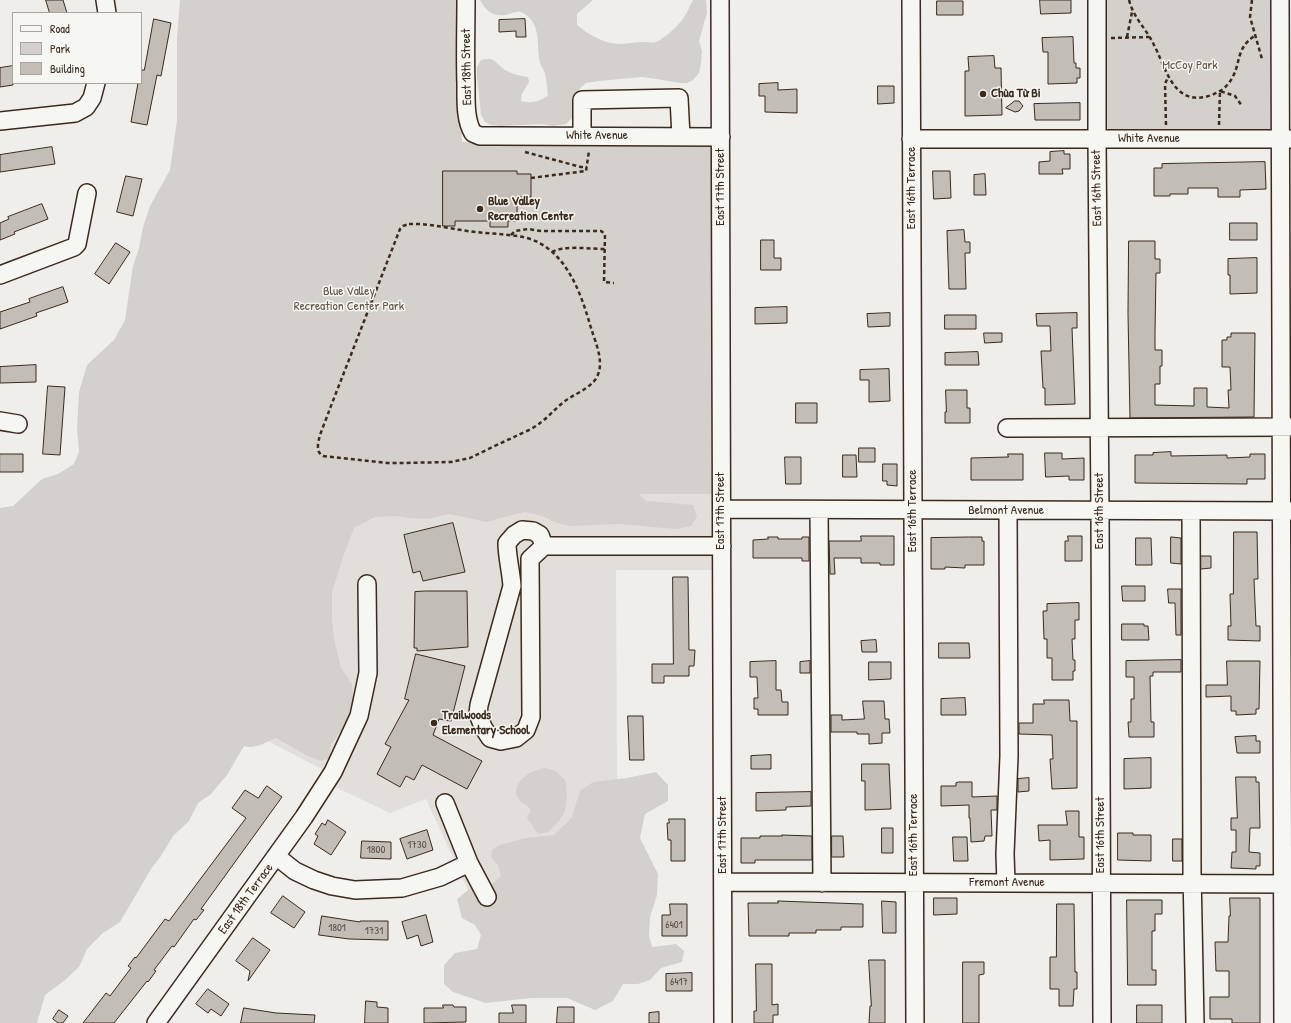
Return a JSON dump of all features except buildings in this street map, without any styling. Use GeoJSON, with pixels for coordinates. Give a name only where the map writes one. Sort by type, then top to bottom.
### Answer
{"type":"FeatureCollection","features":[{"type":"Feature","properties":{"kind":"street"},"geometry":{"type":"LineString","coordinates":[[105,0],[107,12]]}},
{"type":"Feature","properties":{"kind":"street","name":"East 18th Street"},"geometry":{"type":"LineString","coordinates":[[466,0],[465,45],[467,102],[470,129],[473,133]]}},
{"type":"Feature","properties":{"kind":"street","name":"East 17th Street"},"geometry":{"type":"LineString","coordinates":[[720,0],[723,1023]]}},
{"type":"Feature","properties":{"kind":"street","name":"East 16th Terrace"},"geometry":{"type":"LineString","coordinates":[[911,0],[915,1023]]}},
{"type":"Feature","properties":{"kind":"street","name":"East 16th Street"},"geometry":{"type":"LineString","coordinates":[[1097,0],[1102,1023]]}},
{"type":"Feature","properties":{"kind":"street"},"geometry":{"type":"LineString","coordinates":[[1280,0],[1286,139],[1286,884],[1283,1023]]}},
{"type":"Feature","properties":{"kind":"street"},"geometry":{"type":"LineString","coordinates":[[0,121],[74,113],[86,107],[92,98],[96,84]]}},
{"type":"Feature","properties":{"kind":"street"},"geometry":{"type":"LineString","coordinates":[[586,136],[582,100],[679,98],[681,137]]}},
{"type":"Feature","properties":{"kind":"street","name":"White Avenue"},"geometry":{"type":"LineString","coordinates":[[473,133],[480,136],[721,137]]}},
{"type":"Feature","properties":{"kind":"street","name":"White Avenue"},"geometry":{"type":"LineString","coordinates":[[911,139],[1286,139]]}},
{"type":"Feature","properties":{"kind":"street"},"geometry":{"type":"LineString","coordinates":[[0,275],[74,247],[77,244],[87,193]]}},
{"type":"Feature","properties":{"kind":"street"},"geometry":{"type":"LineString","coordinates":[[0,421],[18,424]]}},
{"type":"Feature","properties":{"kind":"street"},"geometry":{"type":"LineString","coordinates":[[1007,428],[1286,427]]}},
{"type":"Feature","properties":{"kind":"street","name":"Belmont Avenue"},"geometry":{"type":"LineString","coordinates":[[722,509],[1287,511]]}},
{"type":"Feature","properties":{"kind":"street"},"geometry":{"type":"LineString","coordinates":[[819,510],[822,883]]}},
{"type":"Feature","properties":{"kind":"street"},"geometry":{"type":"LineString","coordinates":[[1006,883],[1005,854],[1009,756],[1008,511]]}},
{"type":"Feature","properties":{"kind":"street"},"geometry":{"type":"LineString","coordinates":[[1191,511],[1192,884],[1195,1023]]}},
{"type":"Feature","properties":{"kind":"street"},"geometry":{"type":"LineString","coordinates":[[544,546],[540,535],[533,531],[522,530],[514,535],[507,543],[512,586],[479,705],[478,714],[483,727],[490,738],[501,741],[516,738],[526,730],[531,717],[530,559],[544,546],[722,546]]}},
{"type":"Feature","properties":{"kind":"street"},"geometry":{"type":"LineString","coordinates":[[511,574],[530,575]]}},
{"type":"Feature","properties":{"kind":"street","name":"East 18th Terrace"},"geometry":{"type":"LineString","coordinates":[[160,1022],[304,817],[333,772],[360,716],[368,673],[367,584]]}},
{"type":"Feature","properties":{"kind":"street"},"geometry":{"type":"LineString","coordinates":[[445,803],[469,863],[487,897]]}},
{"type":"Feature","properties":{"kind":"street"},"geometry":{"type":"LineString","coordinates":[[276,856],[295,871],[314,880],[332,886],[355,890],[402,888],[440,877],[469,863]]}},
{"type":"Feature","properties":{"kind":"street","name":"Fremont Avenue"},"geometry":{"type":"LineString","coordinates":[[723,882],[1286,884]]}},
{"type":"Feature","properties":{"kind":"path"},"geometry":{"type":"LineString","coordinates":[[1129,0],[1132,12],[1155,46],[1168,77],[1178,90],[1191,96],[1203,97],[1220,91],[1229,84],[1233,78],[1244,45],[1256,35]]}},
{"type":"Feature","properties":{"kind":"path"},"geometry":{"type":"LineString","coordinates":[[1252,0],[1250,17],[1262,59]]}},
{"type":"Feature","properties":{"kind":"path"},"geometry":{"type":"LineString","coordinates":[[1127,37],[1132,12]]}},
{"type":"Feature","properties":{"kind":"path"},"geometry":{"type":"LineString","coordinates":[[1113,38],[1149,36]]}},
{"type":"Feature","properties":{"kind":"path"},"geometry":{"type":"LineString","coordinates":[[1166,124],[1165,84],[1168,77]]}},
{"type":"Feature","properties":{"kind":"path"},"geometry":{"type":"LineString","coordinates":[[1220,91],[1235,96],[1242,106]]}},
{"type":"Feature","properties":{"kind":"path"},"geometry":{"type":"LineString","coordinates":[[1219,126],[1220,91]]}},
{"type":"Feature","properties":{"kind":"path"},"geometry":{"type":"LineString","coordinates":[[531,178],[586,171],[589,159],[586,136]]}},
{"type":"Feature","properties":{"kind":"path"},"geometry":{"type":"LineString","coordinates":[[524,151],[581,167],[587,167]]}},
{"type":"Feature","properties":{"kind":"path"},"geometry":{"type":"LineString","coordinates":[[410,224],[418,224],[511,236],[527,238],[534,241],[552,252],[568,269],[588,317],[599,352],[600,371],[595,380],[589,386],[567,399],[540,424],[532,429],[463,460],[451,462],[387,463],[323,456],[318,449],[329,411],[400,229],[403,226],[410,224]]}},
{"type":"Feature","properties":{"kind":"path"},"geometry":{"type":"LineString","coordinates":[[511,236],[516,231],[528,229],[541,231],[601,231],[605,234],[604,282],[614,283]]}},
{"type":"Feature","properties":{"kind":"path"},"geometry":{"type":"LineString","coordinates":[[552,252],[569,249],[605,250]]}},
{"type":"Feature","properties":{"kind":"shaded area","name":"Trailwoods Elementary School"},"geometry":{"type":"Polygon","coordinates":[[[243,492],[716,494],[716,570],[616,570],[618,971],[507,975],[426,799],[390,813],[333,786],[337,777],[260,737],[243,492]]]}},
{"type":"Feature","properties":{"kind":"green space","name":"Blue Valley Recreation Center Park"},"geometry":{"type":"Polygon","coordinates":[[[180,0],[462,0],[460,98],[462,142],[709,145],[714,149],[716,494],[639,494],[646,501],[693,505],[697,517],[691,526],[676,529],[618,524],[570,526],[557,523],[542,516],[525,512],[487,522],[449,514],[429,519],[395,516],[375,517],[354,528],[332,592],[332,619],[334,639],[341,668],[352,684],[354,704],[348,721],[331,744],[329,758],[321,761],[306,755],[276,738],[252,747],[244,746],[227,775],[211,794],[198,803],[189,821],[173,836],[151,869],[120,922],[103,933],[87,949],[79,967],[45,995],[37,1023],[0,1023],[0,508],[13,506],[42,479],[58,474],[74,464],[79,452],[77,430],[79,392],[87,365],[114,340],[125,320],[133,266],[139,248],[143,227],[150,206],[170,170],[177,120],[177,38],[180,0]]]}},
{"type":"Feature","properties":{"kind":"green space"},"geometry":{"type":"Polygon","coordinates":[[[480,0],[593,0],[577,14],[577,25],[596,38],[618,44],[658,41],[680,23],[693,0],[706,0],[707,13],[699,41],[702,51],[699,73],[693,80],[687,83],[642,77],[586,83],[579,89],[573,98],[572,118],[566,124],[553,126],[542,124],[491,125],[485,122],[481,115],[477,67],[481,60],[494,60],[504,70],[516,75],[528,77],[529,82],[522,94],[521,101],[535,102],[548,96],[546,77],[540,63],[534,24],[525,14],[520,12],[501,15],[493,14],[484,7],[480,0]]]}},
{"type":"Feature","properties":{"kind":"green space","name":"McCoy Park"},"geometry":{"type":"Polygon","coordinates":[[[1106,0],[1273,0],[1274,127],[1269,131],[1110,131],[1107,127],[1106,0]]]}},
{"type":"Feature","properties":{"kind":"green space"},"geometry":{"type":"Polygon","coordinates":[[[545,768],[556,771],[566,781],[567,795],[565,811],[559,821],[548,832],[538,834],[527,818],[531,810],[520,801],[516,791],[519,783],[525,776],[534,771],[545,768]]]}},
{"type":"Feature","properties":{"kind":"green space"},"geometry":{"type":"Polygon","coordinates":[[[656,772],[668,785],[668,801],[645,814],[640,838],[658,874],[657,895],[650,917],[649,936],[652,947],[676,944],[684,951],[682,962],[661,968],[650,980],[638,984],[623,984],[613,1001],[595,1010],[567,998],[531,998],[486,1003],[453,992],[444,984],[444,965],[455,953],[477,949],[481,935],[475,925],[462,918],[457,899],[472,887],[491,885],[501,876],[498,865],[491,857],[492,850],[500,845],[526,838],[554,835],[572,817],[580,791],[593,782],[627,778],[656,772]]]}},
{"type":"Feature","properties":{"kind":"place","name":"Chùa Từ Bi"},"geometry":{"type":"Point","coordinates":[983,94]}},
{"type":"Feature","properties":{"kind":"place","name":"Blue Valley Recreation Center"},"geometry":{"type":"Point","coordinates":[480,209]}},
{"type":"Feature","properties":{"kind":"place","name":"Trailwoods Elementary School"},"geometry":{"type":"Point","coordinates":[434,723]}}]}
